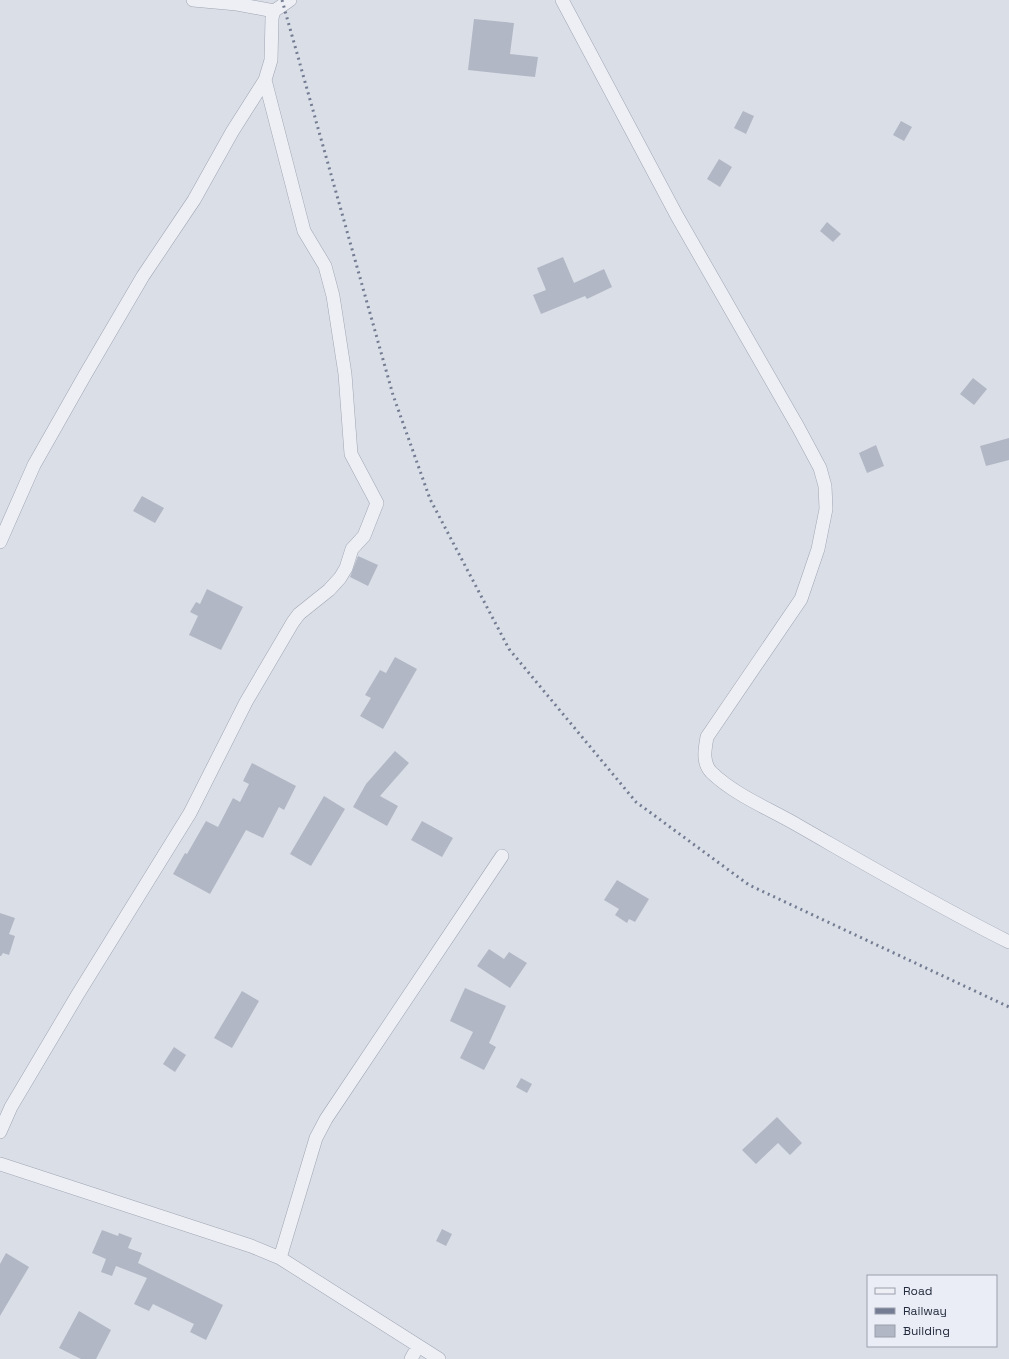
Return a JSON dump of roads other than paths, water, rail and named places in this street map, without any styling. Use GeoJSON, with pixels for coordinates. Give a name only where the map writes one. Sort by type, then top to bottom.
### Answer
{"type":"FeatureCollection","features":[{"type":"Feature","properties":{"kind":"street"},"geometry":{"type":"LineString","coordinates":[[193,0],[237,4],[274,11]]}},
{"type":"Feature","properties":{"kind":"street"},"geometry":{"type":"LineString","coordinates":[[0,542],[34,465],[85,375],[143,276],[194,200],[232,132],[265,80],[271,60],[270,29],[274,11],[290,0]]}},
{"type":"Feature","properties":{"kind":"street"},"geometry":{"type":"LineString","coordinates":[[567,1],[676,216],[798,427],[820,468],[825,486],[826,509],[818,549],[801,599],[707,737],[704,754],[710,770],[736,791],[795,823],[942,908],[1009,942]]}},
{"type":"Feature","properties":{"kind":"street"},"geometry":{"type":"LineString","coordinates":[[0,1132],[11,1107],[74,1000],[190,813],[246,702],[293,622],[299,614],[329,590],[340,578],[346,568],[352,548],[364,536],[377,503],[352,454],[345,374],[334,296],[325,266],[304,230],[265,80]]}},
{"type":"Feature","properties":{"kind":"street"},"geometry":{"type":"LineString","coordinates":[[280,1258],[316,1138],[326,1119],[502,856]]}},
{"type":"Feature","properties":{"kind":"street"},"geometry":{"type":"LineString","coordinates":[[0,1164],[251,1246],[280,1258],[439,1359]]}},
{"type":"Feature","properties":{"kind":"street"},"geometry":{"type":"LineString","coordinates":[[410,1359],[418,1346]]}},
{"type":"Feature","properties":{"kind":"railway"},"geometry":{"type":"LineString","coordinates":[[282,0],[393,395],[430,499],[509,649],[636,802],[749,885],[1009,1007]]}}]}
